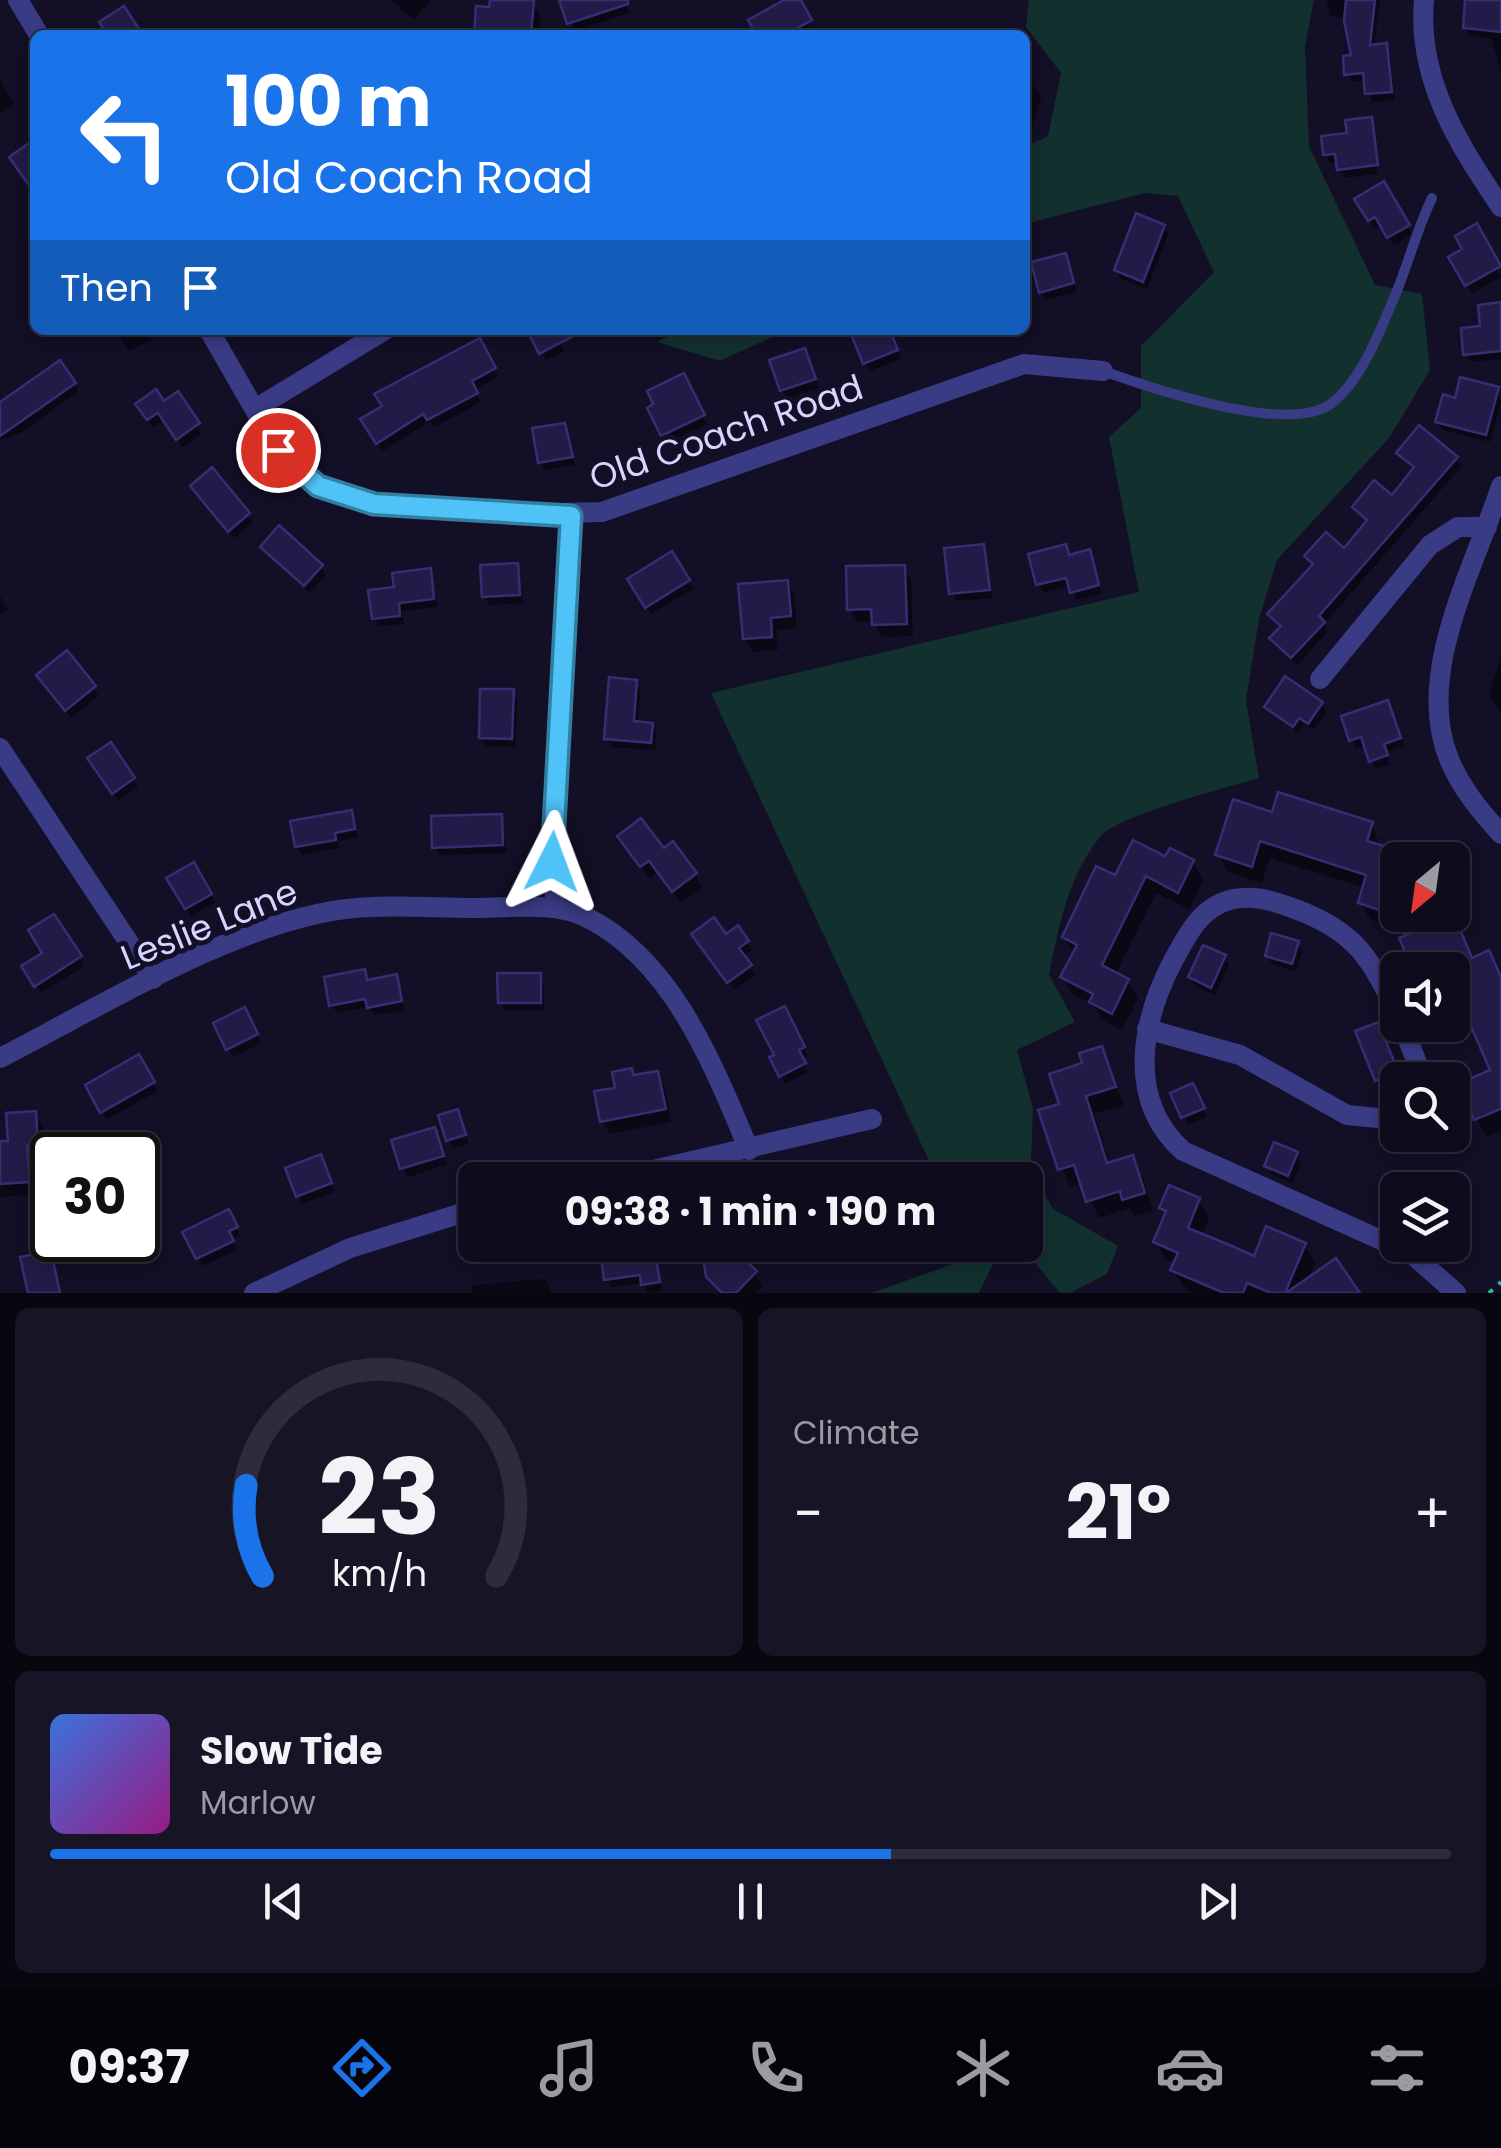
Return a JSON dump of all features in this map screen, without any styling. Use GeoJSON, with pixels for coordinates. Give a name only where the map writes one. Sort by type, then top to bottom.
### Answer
{"type":"FeatureCollection","features":[{"type":"Feature","properties":{"kind":"street"},"geometry":{"type":"LineString","coordinates":[[18,0],[36,30]]}},
{"type":"Feature","properties":{"kind":"street"},"geometry":{"type":"LineString","coordinates":[[1424,0],[1423,39],[1433,91],[1501,207]]}},
{"type":"Feature","properties":{"kind":"street","name":"Old Coach Road"},"geometry":{"type":"LineString","coordinates":[[212,335],[278,450],[296,469],[340,496],[410,507],[571,516],[602,512],[1024,364],[1104,371]]}},
{"type":"Feature","properties":{"kind":"street"},"geometry":{"type":"LineString","coordinates":[[255,409],[378,335]]}},
{"type":"Feature","properties":{"kind":"street"},"geometry":{"type":"LineString","coordinates":[[1501,486],[1448,644],[1439,698],[1447,755],[1461,785],[1501,834]]}},
{"type":"Feature","properties":{"kind":"street"},"geometry":{"type":"LineString","coordinates":[[556,908],[552,862],[571,516]]}},
{"type":"Feature","properties":{"kind":"street"},"geometry":{"type":"LineString","coordinates":[[1320,679],[1430,545],[1458,527],[1487,527]]}},
{"type":"Feature","properties":{"kind":"street"},"geometry":{"type":"LineString","coordinates":[[0,748],[153,979]]}},
{"type":"Feature","properties":{"kind":"street"},"geometry":{"type":"LineString","coordinates":[[1380,980],[1348,935],[1278,902],[1240,898],[1209,910],[1188,932],[1146,1028],[1144,1070],[1152,1107],[1161,1127],[1183,1151],[1412,1254],[1456,1293]]}},
{"type":"Feature","properties":{"kind":"street","name":"Leslie Lane"},"geometry":{"type":"LineString","coordinates":[[0,1058],[153,979],[273,925],[366,907],[556,908],[586,917],[616,936],[653,973],[690,1020],[749,1150]]}},
{"type":"Feature","properties":{"kind":"street"},"geometry":{"type":"LineString","coordinates":[[1146,1028],[1240,1054],[1347,1115],[1380,1118]]}},
{"type":"Feature","properties":{"kind":"street"},"geometry":{"type":"LineString","coordinates":[[693,1162],[872,1119]]}},
{"type":"Feature","properties":{"kind":"street"},"geometry":{"type":"LineString","coordinates":[[254,1293],[350,1248],[458,1214]]}},
{"type":"Feature","properties":{"kind":"lane"},"geometry":{"type":"LineString","coordinates":[[1104,371],[1164,393],[1230,408],[1302,415],[1331,404],[1353,380],[1392,303],[1432,198]]}},
{"type":"Feature","properties":{"kind":"path"},"geometry":{"type":"LineString","coordinates":[[1490,1293],[1501,1282]]}},
{"type":"Feature","properties":{"kind":"green space"},"geometry":{"type":"Polygon","coordinates":[[[1029,0],[1314,0],[1305,46],[1309,146],[1375,285],[1422,294],[1430,370],[1389,438],[1277,560],[1259,619],[1246,700],[1259,778],[1127,820],[1100,837],[1080,869],[1061,920],[1049,975],[1075,1022],[1017,1050],[1033,1108],[1031,1162],[930,1162],[711,693],[1139,592],[1109,437],[1141,408],[1141,346],[1214,272],[1178,196],[1145,193],[1030,223],[1030,145],[1048,136],[1061,73],[1028,30],[1029,0]]]}},
{"type":"Feature","properties":{"kind":"green space"},"geometry":{"type":"Polygon","coordinates":[[[671,335],[776,335],[720,361],[657,342],[671,335]]]}},
{"type":"Feature","properties":{"kind":"green space"},"geometry":{"type":"Polygon","coordinates":[[[1043,1190],[1052,1208],[1118,1246],[1107,1274],[1070,1293],[1060,1293],[1034,1262],[1043,1262],[1043,1190]]]}},
{"type":"Feature","properties":{"kind":"green space"},"geometry":{"type":"Polygon","coordinates":[[[959,1262],[994,1262],[979,1293],[871,1293],[959,1262]]]}},
{"type":"Feature","properties":{"kind":"building"},"geometry":{"type":"Polygon","coordinates":[[[490,0],[534,0],[531,30],[474,30],[476,6],[489,7],[490,0]]]}},
{"type":"Feature","properties":{"kind":"building"},"geometry":{"type":"Polygon","coordinates":[[[559,0],[628,0],[628,4],[567,24],[559,0]]]}},
{"type":"Feature","properties":{"kind":"building"},"geometry":{"type":"Polygon","coordinates":[[[784,0],[801,0],[812,20],[794,30],[753,30],[748,20],[784,0]]]}},
{"type":"Feature","properties":{"kind":"building"},"geometry":{"type":"Polygon","coordinates":[[[1346,0],[1375,0],[1370,45],[1387,43],[1392,92],[1365,94],[1363,73],[1344,75],[1343,56],[1351,55],[1344,21],[1346,0]]]}},
{"type":"Feature","properties":{"kind":"building"},"geometry":{"type":"Polygon","coordinates":[[[1465,0],[1501,0],[1501,32],[1463,28],[1465,0]]]}},
{"type":"Feature","properties":{"kind":"building"},"geometry":{"type":"Polygon","coordinates":[[[124,6],[140,30],[104,30],[99,22],[124,6]]]}},
{"type":"Feature","properties":{"kind":"building"},"geometry":{"type":"Polygon","coordinates":[[[1372,117],[1378,165],[1337,170],[1335,154],[1323,155],[1321,136],[1347,133],[1345,120],[1372,117]]]}},
{"type":"Feature","properties":{"kind":"building"},"geometry":{"type":"Polygon","coordinates":[[[30,142],[30,187],[9,157],[30,142]]]}},
{"type":"Feature","properties":{"kind":"building"},"geometry":{"type":"Polygon","coordinates":[[[1384,181],[1410,225],[1387,238],[1375,217],[1368,221],[1354,199],[1384,181]]]}},
{"type":"Feature","properties":{"kind":"building"},"geometry":{"type":"Polygon","coordinates":[[[1136,213],[1165,225],[1143,282],[1114,270],[1136,213]]]}},
{"type":"Feature","properties":{"kind":"building"},"geometry":{"type":"Polygon","coordinates":[[[1477,223],[1501,266],[1465,286],[1448,257],[1462,249],[1455,236],[1477,223]]]}},
{"type":"Feature","properties":{"kind":"building"},"geometry":{"type":"Polygon","coordinates":[[[1066,253],[1074,283],[1039,293],[1031,262],[1066,253]]]}},
{"type":"Feature","properties":{"kind":"building"},"geometry":{"type":"Polygon","coordinates":[[[1501,302],[1501,351],[1463,355],[1461,328],[1480,326],[1478,305],[1501,302]]]}},
{"type":"Feature","properties":{"kind":"building"},"geometry":{"type":"Polygon","coordinates":[[[530,335],[575,335],[539,354],[530,335]]]}},
{"type":"Feature","properties":{"kind":"building"},"geometry":{"type":"Polygon","coordinates":[[[851,335],[892,335],[898,350],[863,364],[851,335]]]}},
{"type":"Feature","properties":{"kind":"building"},"geometry":{"type":"Polygon","coordinates":[[[480,338],[496,368],[472,381],[478,393],[427,420],[423,414],[376,444],[360,419],[382,406],[374,394],[480,338]]]}},
{"type":"Feature","properties":{"kind":"building"},"geometry":{"type":"Polygon","coordinates":[[[805,348],[816,379],[780,391],[769,360],[805,348]]]}},
{"type":"Feature","properties":{"kind":"building"},"geometry":{"type":"Polygon","coordinates":[[[60,360],[76,383],[0,436],[0,402],[60,360]]]}},
{"type":"Feature","properties":{"kind":"building"},"geometry":{"type":"Polygon","coordinates":[[[684,373],[705,415],[661,436],[647,408],[653,404],[647,391],[684,373]]]}},
{"type":"Feature","properties":{"kind":"building"},"geometry":{"type":"Polygon","coordinates":[[[1460,377],[1499,387],[1486,435],[1435,422],[1443,394],[1455,398],[1460,377]]]}},
{"type":"Feature","properties":{"kind":"building"},"geometry":{"type":"Polygon","coordinates":[[[156,389],[164,401],[178,391],[200,423],[176,440],[158,413],[147,420],[135,404],[156,389]]]}},
{"type":"Feature","properties":{"kind":"building"},"geometry":{"type":"Polygon","coordinates":[[[565,423],[573,457],[538,463],[532,428],[565,423]]]}},
{"type":"Feature","properties":{"kind":"building"},"geometry":{"type":"Polygon","coordinates":[[[1419,425],[1458,457],[1319,616],[1325,622],[1291,658],[1269,638],[1281,626],[1267,614],[1313,564],[1304,556],[1326,532],[1344,548],[1367,520],[1352,507],[1374,480],[1392,495],[1414,467],[1396,453],[1419,425]]]}},
{"type":"Feature","properties":{"kind":"building"},"geometry":{"type":"Polygon","coordinates":[[[212,467],[250,513],[228,532],[190,486],[212,467]]]}},
{"type":"Feature","properties":{"kind":"building"},"geometry":{"type":"Polygon","coordinates":[[[279,525],[323,565],[304,586],[260,547],[279,525]]]}},
{"type":"Feature","properties":{"kind":"building"},"geometry":{"type":"Polygon","coordinates":[[[984,544],[990,590],[949,594],[944,548],[984,544]]]}},
{"type":"Feature","properties":{"kind":"building"},"geometry":{"type":"Polygon","coordinates":[[[1066,544],[1069,555],[1090,549],[1099,585],[1070,593],[1066,578],[1036,585],[1028,554],[1066,544]]]}},
{"type":"Feature","properties":{"kind":"building"},"geometry":{"type":"Polygon","coordinates":[[[672,551],[690,580],[645,608],[627,579],[672,551]]]}},
{"type":"Feature","properties":{"kind":"building"},"geometry":{"type":"Polygon","coordinates":[[[518,563],[520,595],[482,597],[480,565],[518,563]]]}},
{"type":"Feature","properties":{"kind":"building"},"geometry":{"type":"Polygon","coordinates":[[[905,565],[907,624],[872,625],[871,609],[847,610],[846,566],[905,565]]]}},
{"type":"Feature","properties":{"kind":"building"},"geometry":{"type":"Polygon","coordinates":[[[431,568],[434,599],[399,603],[400,616],[372,619],[368,590],[394,587],[392,573],[431,568]]]}},
{"type":"Feature","properties":{"kind":"building"},"geometry":{"type":"Polygon","coordinates":[[[788,580],[791,616],[771,618],[772,637],[743,639],[738,584],[788,580]]]}},
{"type":"Feature","properties":{"kind":"building"},"geometry":{"type":"Polygon","coordinates":[[[67,650],[96,686],[65,711],[36,675],[67,650]]]}},
{"type":"Feature","properties":{"kind":"building"},"geometry":{"type":"Polygon","coordinates":[[[1285,676],[1323,702],[1308,724],[1299,718],[1293,727],[1264,707],[1285,676]]]}},
{"type":"Feature","properties":{"kind":"building"},"geometry":{"type":"Polygon","coordinates":[[[609,677],[637,680],[634,721],[653,723],[651,743],[604,739],[609,677]]]}},
{"type":"Feature","properties":{"kind":"building"},"geometry":{"type":"Polygon","coordinates":[[[480,689],[514,689],[512,739],[479,738],[480,689]]]}},
{"type":"Feature","properties":{"kind":"building"},"geometry":{"type":"Polygon","coordinates":[[[1388,700],[1401,738],[1384,744],[1388,755],[1369,762],[1361,737],[1349,741],[1341,716],[1388,700]]]}},
{"type":"Feature","properties":{"kind":"building"},"geometry":{"type":"Polygon","coordinates":[[[111,742],[135,778],[112,794],[87,758],[111,742]]]}},
{"type":"Feature","properties":{"kind":"building"},"geometry":{"type":"Polygon","coordinates":[[[1278,792],[1373,822],[1367,841],[1380,845],[1380,910],[1358,903],[1366,875],[1260,841],[1252,867],[1215,855],[1233,799],[1272,812],[1278,792]]]}},
{"type":"Feature","properties":{"kind":"building"},"geometry":{"type":"Polygon","coordinates":[[[352,810],[355,829],[335,833],[336,840],[295,847],[290,821],[352,810]]]}},
{"type":"Feature","properties":{"kind":"building"},"geometry":{"type":"Polygon","coordinates":[[[502,814],[503,845],[432,848],[431,816],[502,814]]]}},
{"type":"Feature","properties":{"kind":"building"},"geometry":{"type":"Polygon","coordinates":[[[641,818],[664,848],[673,841],[697,873],[672,892],[649,861],[640,867],[617,836],[641,818]]]}},
{"type":"Feature","properties":{"kind":"building"},"geometry":{"type":"Polygon","coordinates":[[[1133,840],[1165,856],[1170,848],[1194,860],[1178,893],[1146,876],[1102,965],[1129,979],[1112,1014],[1089,1002],[1093,994],[1060,977],[1077,945],[1062,937],[1096,866],[1115,875],[1133,840]]]}},
{"type":"Feature","properties":{"kind":"building"},"geometry":{"type":"Polygon","coordinates":[[[194,862],[212,894],[185,909],[166,878],[194,862]]]}},
{"type":"Feature","properties":{"kind":"building"},"geometry":{"type":"Polygon","coordinates":[[[54,914],[82,956],[34,987],[21,966],[42,953],[28,930],[54,914]]]}},
{"type":"Feature","properties":{"kind":"building"},"geometry":{"type":"Polygon","coordinates":[[[714,917],[726,934],[738,925],[749,941],[739,948],[752,965],[727,983],[691,934],[714,917]]]}},
{"type":"Feature","properties":{"kind":"building"},"geometry":{"type":"Polygon","coordinates":[[[1413,932],[1461,932],[1469,952],[1405,952],[1399,938],[1413,932]]]}},
{"type":"Feature","properties":{"kind":"building"},"geometry":{"type":"Polygon","coordinates":[[[1271,933],[1299,941],[1292,964],[1265,956],[1271,933]]]}},
{"type":"Feature","properties":{"kind":"building"},"geometry":{"type":"Polygon","coordinates":[[[1203,945],[1226,955],[1211,988],[1188,977],[1203,945]]]}},
{"type":"Feature","properties":{"kind":"building"},"geometry":{"type":"Polygon","coordinates":[[[1489,950],[1501,977],[1501,1109],[1474,1120],[1470,1111],[1470,1079],[1490,1070],[1470,1024],[1470,953],[1472,958],[1489,950]]]}},
{"type":"Feature","properties":{"kind":"building"},"geometry":{"type":"Polygon","coordinates":[[[365,969],[367,980],[397,974],[402,1001],[367,1008],[365,999],[329,1006],[324,977],[365,969]]]}},
{"type":"Feature","properties":{"kind":"building"},"geometry":{"type":"Polygon","coordinates":[[[497,973],[541,973],[541,1003],[498,1003],[497,973]]]}},
{"type":"Feature","properties":{"kind":"building"},"geometry":{"type":"Polygon","coordinates":[[[785,1006],[805,1047],[799,1050],[806,1063],[779,1077],[769,1057],[774,1055],[756,1020],[785,1006]]]}},
{"type":"Feature","properties":{"kind":"building"},"geometry":{"type":"Polygon","coordinates":[[[245,1007],[258,1034],[226,1050],[213,1023],[245,1007]]]}},
{"type":"Feature","properties":{"kind":"building"},"geometry":{"type":"Polygon","coordinates":[[[1378,1022],[1380,1042],[1386,1042],[1394,1062],[1380,1062],[1380,1079],[1375,1081],[1355,1031],[1378,1022]]]}},
{"type":"Feature","properties":{"kind":"building"},"geometry":{"type":"Polygon","coordinates":[[[1102,1046],[1116,1087],[1086,1096],[1107,1163],[1133,1155],[1145,1193],[1122,1200],[1120,1191],[1086,1202],[1074,1165],[1058,1170],[1038,1110],[1059,1104],[1049,1074],[1082,1063],[1079,1053],[1102,1046]]]}},
{"type":"Feature","properties":{"kind":"building"},"geometry":{"type":"Polygon","coordinates":[[[139,1054],[155,1082],[100,1113],[85,1085],[139,1054]]]}},
{"type":"Feature","properties":{"kind":"building"},"geometry":{"type":"Polygon","coordinates":[[[632,1068],[633,1075],[658,1071],[666,1109],[600,1122],[594,1091],[615,1088],[612,1072],[632,1068]]]}},
{"type":"Feature","properties":{"kind":"building"},"geometry":{"type":"Polygon","coordinates":[[[1193,1083],[1205,1108],[1181,1118],[1170,1093],[1193,1083]]]}},
{"type":"Feature","properties":{"kind":"building"},"geometry":{"type":"Polygon","coordinates":[[[458,1109],[466,1135],[446,1141],[438,1115],[458,1109]]]}},
{"type":"Feature","properties":{"kind":"building"},"geometry":{"type":"Polygon","coordinates":[[[36,1111],[37,1132],[30,1132],[27,1146],[30,1182],[0,1184],[0,1141],[8,1141],[6,1113],[36,1111]]]}},
{"type":"Feature","properties":{"kind":"building"},"geometry":{"type":"Polygon","coordinates":[[[435,1127],[444,1156],[400,1169],[391,1140],[435,1127]]]}},
{"type":"Feature","properties":{"kind":"building"},"geometry":{"type":"Polygon","coordinates":[[[1274,1142],[1298,1152],[1288,1176],[1264,1166],[1274,1142]]]}},
{"type":"Feature","properties":{"kind":"building"},"geometry":{"type":"Polygon","coordinates":[[[321,1154],[332,1183],[296,1197],[285,1168],[321,1154]]]}},
{"type":"Feature","properties":{"kind":"building"},"geometry":{"type":"Polygon","coordinates":[[[1169,1185],[1200,1198],[1188,1228],[1254,1256],[1266,1226],[1306,1243],[1285,1293],[1271,1293],[1247,1283],[1243,1293],[1224,1293],[1170,1270],[1178,1253],[1153,1242],[1166,1211],[1159,1208],[1169,1185]]]}},
{"type":"Feature","properties":{"kind":"building"},"geometry":{"type":"Polygon","coordinates":[[[229,1209],[238,1227],[229,1231],[234,1241],[196,1259],[182,1232],[229,1209]]]}},
{"type":"Feature","properties":{"kind":"building"},"geometry":{"type":"Polygon","coordinates":[[[30,1255],[30,1262],[53,1262],[60,1293],[28,1293],[20,1257],[30,1255]]]}},
{"type":"Feature","properties":{"kind":"building"},"geometry":{"type":"Polygon","coordinates":[[[1336,1258],[1360,1293],[1286,1293],[1336,1258]]]}},
{"type":"Feature","properties":{"kind":"building"},"geometry":{"type":"Polygon","coordinates":[[[602,1262],[657,1262],[660,1282],[641,1285],[640,1275],[604,1280],[602,1262]]]}},
{"type":"Feature","properties":{"kind":"building"},"geometry":{"type":"Polygon","coordinates":[[[704,1262],[747,1262],[757,1271],[736,1293],[722,1293],[706,1277],[704,1262]]]}},
{"type":"Feature","properties":{"kind":"route"},"geometry":{"type":"LineString","coordinates":[[278,450],[318,486],[374,504],[571,516],[552,862]]}}]}
